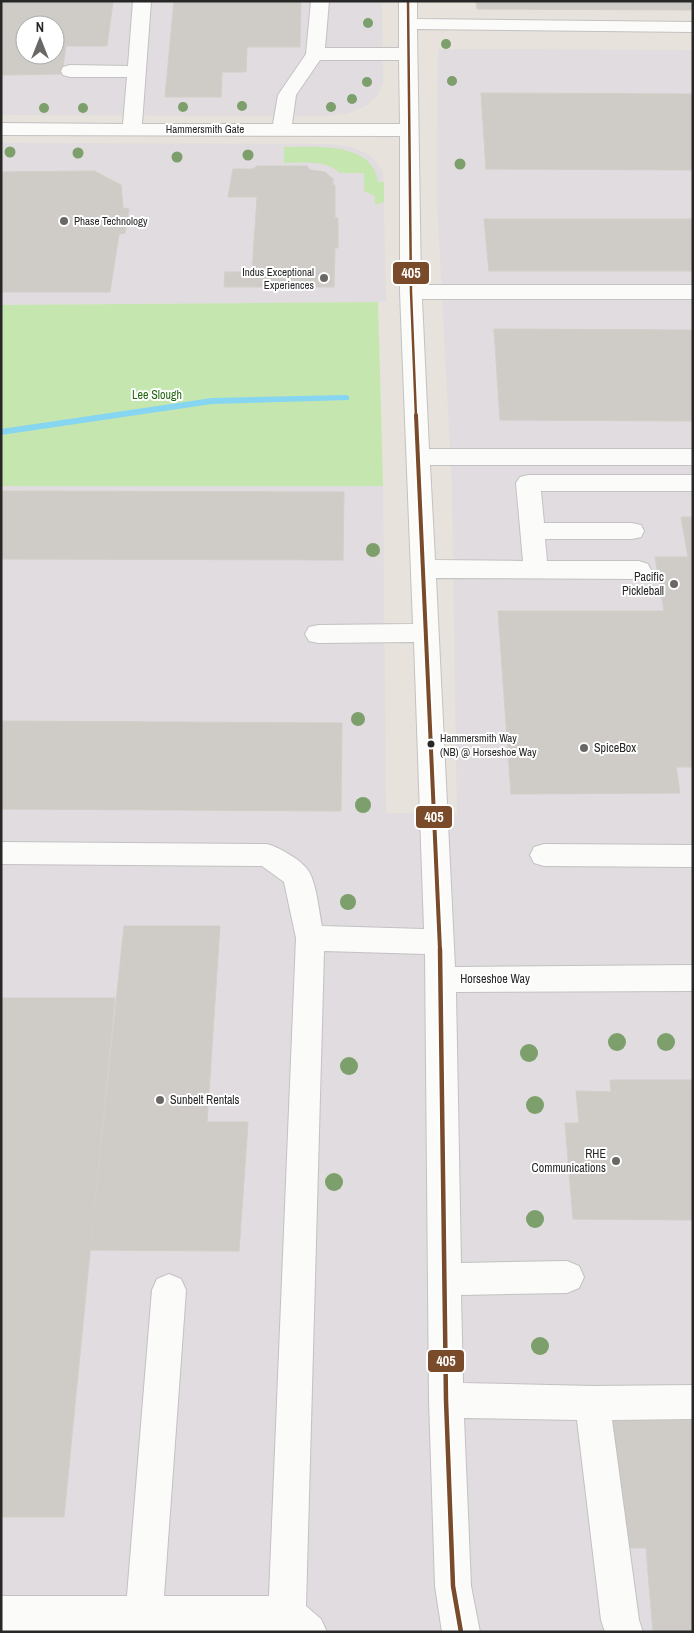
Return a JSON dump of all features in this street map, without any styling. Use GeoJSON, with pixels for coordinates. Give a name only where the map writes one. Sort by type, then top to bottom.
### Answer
{"type":"FeatureCollection","features":[{"type":"Feature","properties":{"kind":"street"},"geometry":{"type":"LineString","coordinates":[[132,129],[142,1]]}},
{"type":"Feature","properties":{"kind":"street"},"geometry":{"type":"LineString","coordinates":[[282,129],[287,95],[315,54],[320,1]]}},
{"type":"Feature","properties":{"kind":"street"},"geometry":{"type":"LineString","coordinates":[[408,1],[411,292],[441,980],[446,1400],[453,1586],[461,1632]]}},
{"type":"Feature","properties":{"kind":"street"},"geometry":{"type":"LineString","coordinates":[[409,24],[693,27]]}},
{"type":"Feature","properties":{"kind":"street"},"geometry":{"type":"LineString","coordinates":[[315,54],[409,54]]}},
{"type":"Feature","properties":{"kind":"street"},"geometry":{"type":"LineString","coordinates":[[70,71],[137,72]]}},
{"type":"Feature","properties":{"kind":"street","name":"Hammersmith Gate"},"geometry":{"type":"LineString","coordinates":[[1,129],[409,130]]}},
{"type":"Feature","properties":{"kind":"street"},"geometry":{"type":"LineString","coordinates":[[411,292],[693,292]]}},
{"type":"Feature","properties":{"kind":"street"},"geometry":{"type":"LineString","coordinates":[[418,457],[693,457]]}},
{"type":"Feature","properties":{"kind":"street"},"geometry":{"type":"LineString","coordinates":[[536,570],[528,483],[693,483]]}},
{"type":"Feature","properties":{"kind":"street"},"geometry":{"type":"LineString","coordinates":[[532,531],[632,531]]}},
{"type":"Feature","properties":{"kind":"street"},"geometry":{"type":"LineString","coordinates":[[423,569],[639,570]]}},
{"type":"Feature","properties":{"kind":"street"},"geometry":{"type":"LineString","coordinates":[[318,634],[425,633]]}},
{"type":"Feature","properties":{"kind":"street"},"geometry":{"type":"LineString","coordinates":[[1,853],[267,855],[297,876],[310,938],[298,1623],[144,1614],[1,1615]]}},
{"type":"Feature","properties":{"kind":"street"},"geometry":{"type":"LineString","coordinates":[[544,855],[693,856]]}},
{"type":"Feature","properties":{"kind":"street"},"geometry":{"type":"LineString","coordinates":[[310,938],[439,942]]}},
{"type":"Feature","properties":{"kind":"street","name":"Horseshoe Way"},"geometry":{"type":"LineString","coordinates":[[441,980],[693,978]]}},
{"type":"Feature","properties":{"kind":"street"},"geometry":{"type":"LineString","coordinates":[[444,1279],[567,1277]]}},
{"type":"Feature","properties":{"kind":"street"},"geometry":{"type":"LineString","coordinates":[[144,1614],[169,1290]]}},
{"type":"Feature","properties":{"kind":"street"},"geometry":{"type":"LineString","coordinates":[[446,1400],[592,1403],[693,1402]]}},
{"type":"Feature","properties":{"kind":"street"},"geometry":{"type":"LineString","coordinates":[[592,1403],[620,1620],[624,1632]]}},
{"type":"Feature","properties":{"kind":"shaded area"},"geometry":{"type":"Polygon","coordinates":[[[1,1],[382,1],[383,83],[378,95],[366,106],[349,113],[326,116],[1,115],[1,1]]]}},
{"type":"Feature","properties":{"kind":"shaded area"},"geometry":{"type":"Polygon","coordinates":[[[438,49],[693,50],[693,1632],[1,1632],[1,486],[383,486],[386,813],[457,814],[452,486],[437,198],[438,49]]]}},
{"type":"Feature","properties":{"kind":"shaded area"},"geometry":{"type":"Polygon","coordinates":[[[1,143],[326,144],[351,147],[373,158],[383,172],[386,302],[1,305],[1,143]]]}},
{"type":"Feature","properties":{"kind":"green space"},"geometry":{"type":"Polygon","coordinates":[[[284,147],[340,149],[365,159],[374,169],[378,182],[384,182],[384,202],[375,205],[375,196],[364,191],[364,173],[340,173],[328,166],[314,163],[284,163],[284,147]]]}},
{"type":"Feature","properties":{"kind":"green space","name":"Lee Slough"},"geometry":{"type":"Polygon","coordinates":[[[378,302],[383,486],[1,486],[1,305],[378,302]]]}},
{"type":"Feature","properties":{"kind":"building"},"geometry":{"type":"Polygon","coordinates":[[[1,1],[113,1],[107,46],[66,46],[65,53],[65,15],[15,15],[15,65],[63,65],[62,74],[1,75],[1,1]]]}},
{"type":"Feature","properties":{"kind":"building"},"geometry":{"type":"Polygon","coordinates":[[[174,1],[301,1],[300,47],[247,47],[246,72],[222,72],[221,97],[165,97],[174,1]]]}},
{"type":"Feature","properties":{"kind":"building"},"geometry":{"type":"Polygon","coordinates":[[[476,1],[693,1],[693,10],[477,9],[476,1]]]}},
{"type":"Feature","properties":{"kind":"building"},"geometry":{"type":"Polygon","coordinates":[[[481,93],[693,94],[693,170],[486,169],[481,93]]]}},
{"type":"Feature","properties":{"kind":"building"},"geometry":{"type":"Polygon","coordinates":[[[257,166],[307,166],[310,170],[325,172],[333,179],[333,185],[335,185],[335,218],[338,218],[338,248],[335,248],[334,287],[224,287],[225,272],[252,272],[257,197],[228,197],[233,169],[253,169],[257,166]]]}},
{"type":"Feature","properties":{"kind":"building","name":"Phase Technology"},"geometry":{"type":"Polygon","coordinates":[[[94,171],[121,185],[123,208],[129,209],[125,233],[119,234],[110,292],[1,292],[1,172],[94,171]]]}},
{"type":"Feature","properties":{"kind":"building"},"geometry":{"type":"Polygon","coordinates":[[[484,219],[693,219],[693,271],[489,271],[484,219]]]}},
{"type":"Feature","properties":{"kind":"building"},"geometry":{"type":"Polygon","coordinates":[[[494,329],[693,330],[693,421],[500,420],[494,329]]]}},
{"type":"Feature","properties":{"kind":"building"},"geometry":{"type":"Polygon","coordinates":[[[1,491],[344,492],[343,560],[1,559],[1,491]]]}},
{"type":"Feature","properties":{"kind":"building"},"geometry":{"type":"Polygon","coordinates":[[[681,517],[693,517],[693,767],[676,767],[680,793],[511,794],[498,611],[664,611],[655,557],[688,557],[681,517]]]}},
{"type":"Feature","properties":{"kind":"building"},"geometry":{"type":"Polygon","coordinates":[[[1,721],[342,723],[341,811],[1,809],[1,721]]]}},
{"type":"Feature","properties":{"kind":"building"},"geometry":{"type":"Polygon","coordinates":[[[124,926],[220,926],[207,1122],[248,1122],[239,1251],[90,1250],[124,926]]]}},
{"type":"Feature","properties":{"kind":"building"},"geometry":{"type":"Polygon","coordinates":[[[1,998],[115,998],[64,1517],[1,1517],[1,998]]]}},
{"type":"Feature","properties":{"kind":"building"},"geometry":{"type":"Polygon","coordinates":[[[610,1080],[693,1080],[693,1220],[573,1219],[565,1123],[579,1123],[576,1091],[611,1092],[610,1080]]]}},
{"type":"Feature","properties":{"kind":"building"},"geometry":{"type":"Polygon","coordinates":[[[611,1414],[693,1415],[693,1632],[653,1632],[646,1548],[622,1548],[611,1414]]]}},
{"type":"Feature","properties":{"kind":"waterway"},"geometry":{"type":"LineString","coordinates":[[1,432],[212,401],[346,398]]}},
{"type":"Feature","properties":{"kind":"transit line","name":"405"},"geometry":{"type":"LineString","coordinates":[[408,1],[411,292],[441,980],[446,1400],[453,1586],[461,1632]]}},
{"type":"Feature","properties":{"kind":"place","name":"Phase Technology"},"geometry":{"type":"Point","coordinates":[64,221]}},
{"type":"Feature","properties":{"kind":"place","name":"Indus Exceptional Experiences"},"geometry":{"type":"Point","coordinates":[324,278]}},
{"type":"Feature","properties":{"kind":"place","name":"Pacific Pickleball"},"geometry":{"type":"Point","coordinates":[674,584]}},
{"type":"Feature","properties":{"kind":"place","name":"Hammersmith Way (NB) @ Horseshoe Way"},"geometry":{"type":"Point","coordinates":[431,744]}},
{"type":"Feature","properties":{"kind":"place","name":"SpiceBox"},"geometry":{"type":"Point","coordinates":[584,748]}},
{"type":"Feature","properties":{"kind":"place","name":"Sunbelt Rentals"},"geometry":{"type":"Point","coordinates":[160,1100]}},
{"type":"Feature","properties":{"kind":"place","name":"RHE Communications"},"geometry":{"type":"Point","coordinates":[616,1161]}}]}
